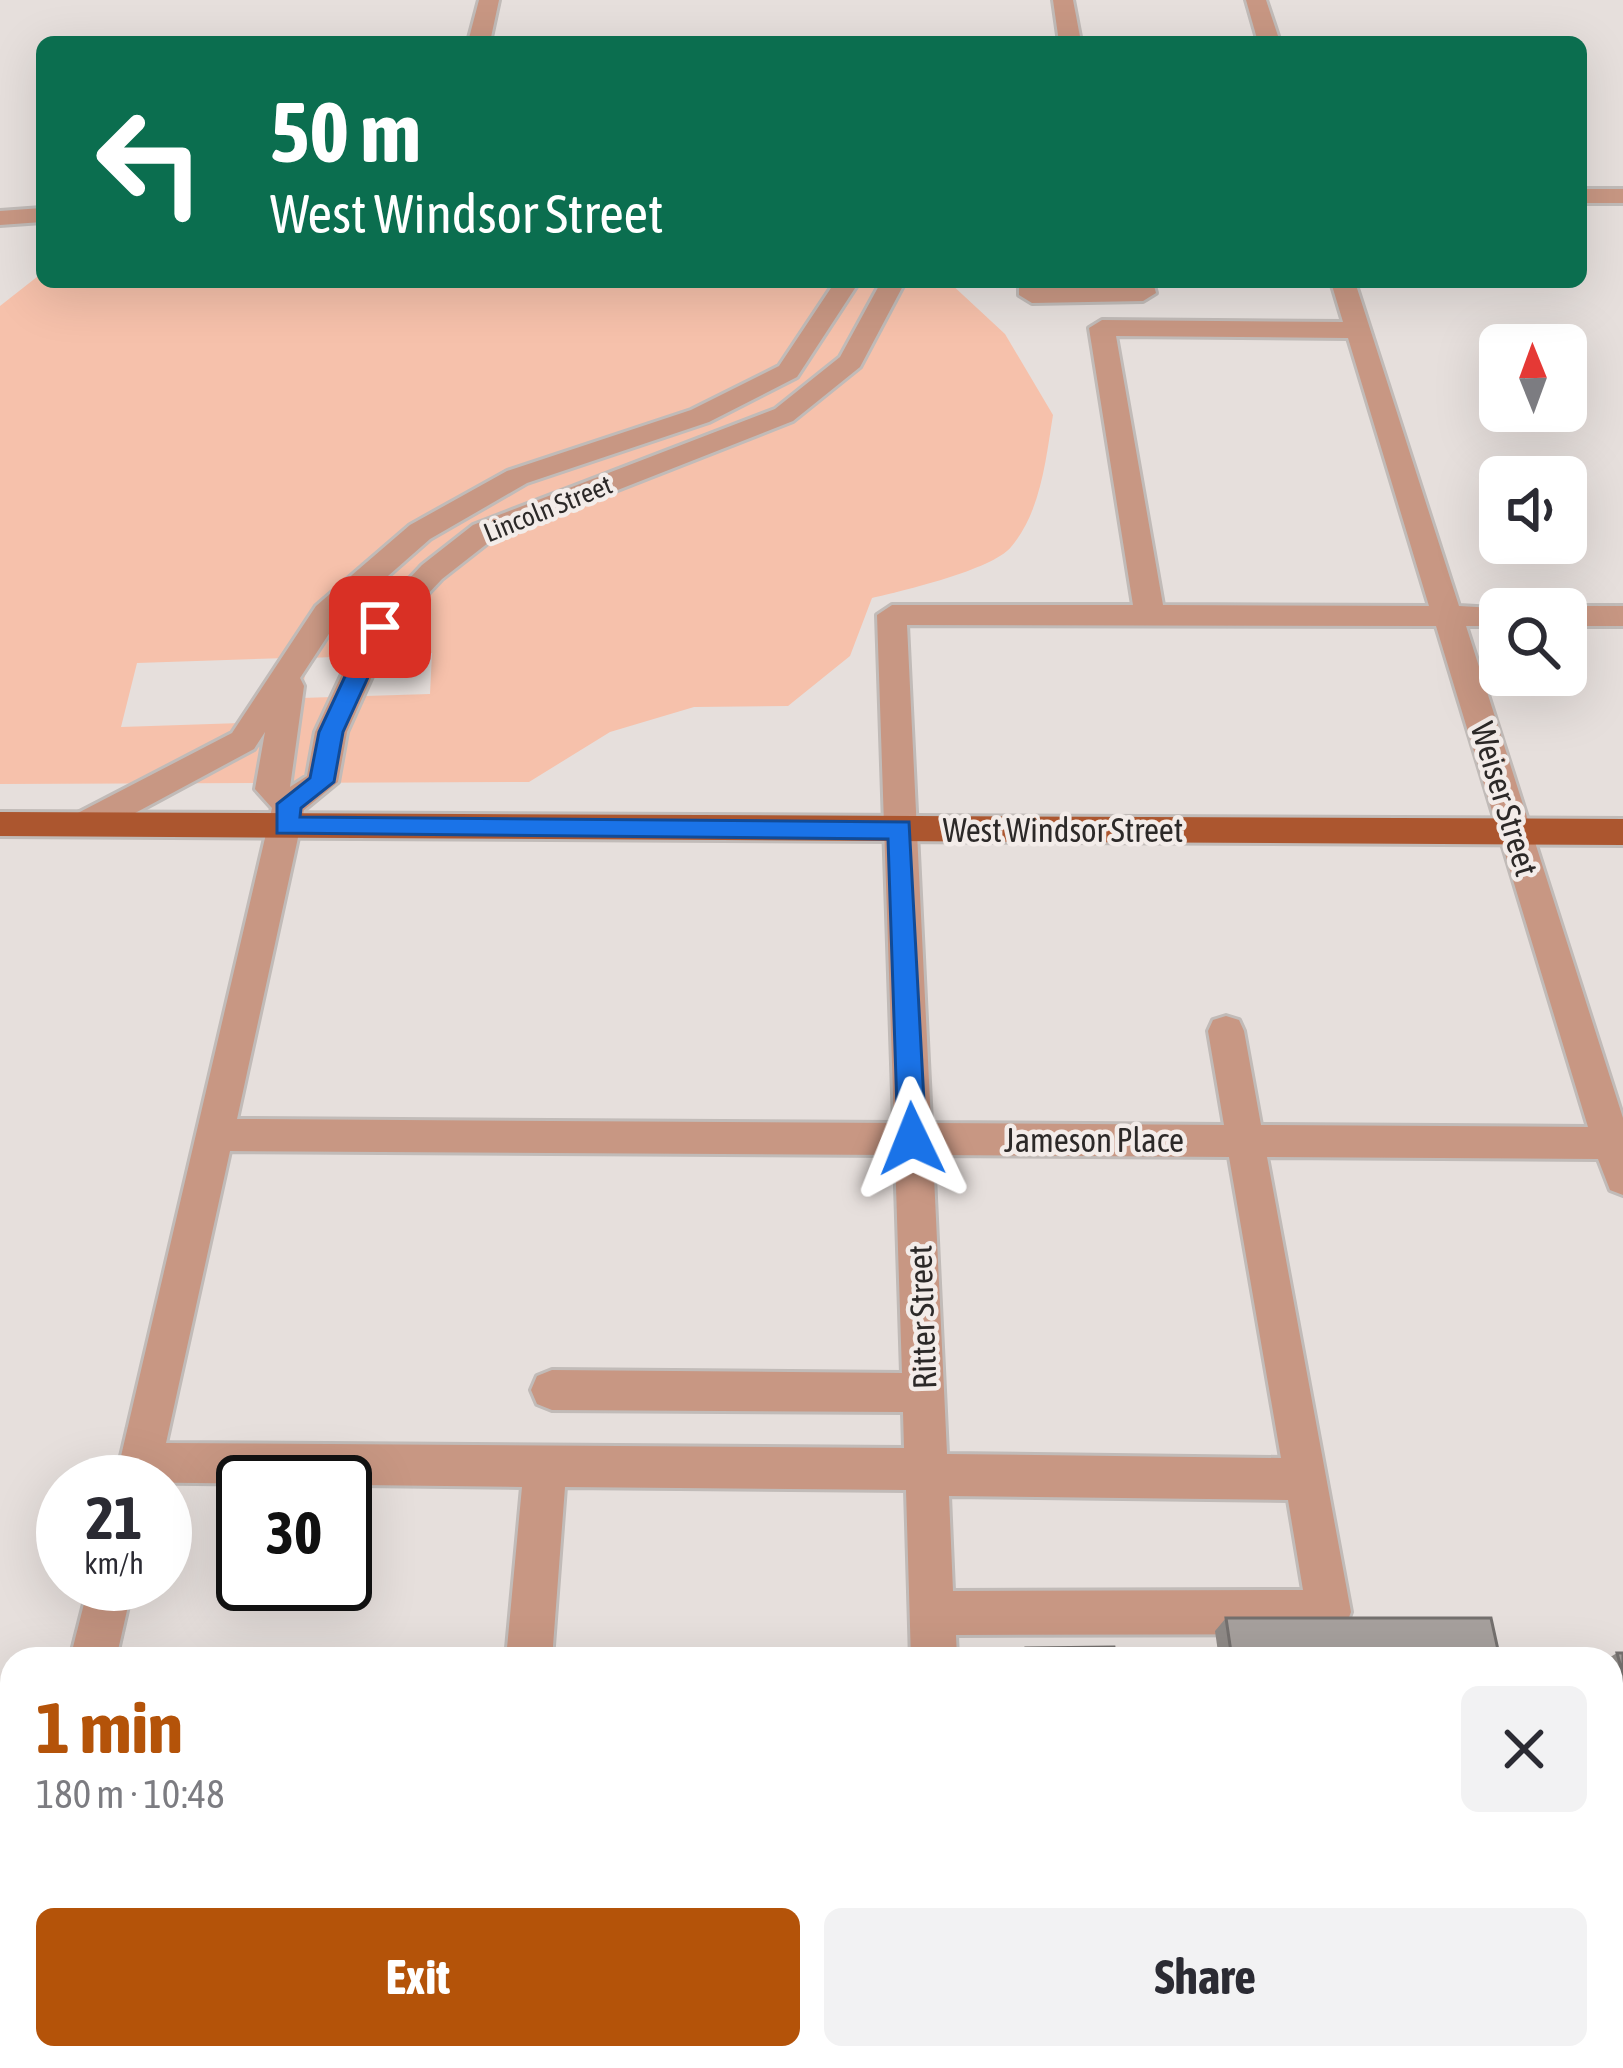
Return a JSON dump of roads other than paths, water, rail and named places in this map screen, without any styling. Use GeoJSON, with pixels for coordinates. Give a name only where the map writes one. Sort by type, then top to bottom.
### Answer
{"type":"FeatureCollection","features":[{"type":"Feature","properties":{"kind":"main road","name":"West Windsor Street"},"geometry":{"type":"LineString","coordinates":[[0,824],[288,815],[900,829],[1623,832]]}},
{"type":"Feature","properties":{"kind":"street"},"geometry":{"type":"LineString","coordinates":[[480,36],[489,0]]}},
{"type":"Feature","properties":{"kind":"street"},"geometry":{"type":"LineString","coordinates":[[1063,0],[1069,36]]}},
{"type":"Feature","properties":{"kind":"street"},"geometry":{"type":"LineString","coordinates":[[1256,0],[1267,36]]}},
{"type":"Feature","properties":{"kind":"street"},"geometry":{"type":"LineString","coordinates":[[1587,196],[1623,196]]}},
{"type":"Feature","properties":{"kind":"street"},"geometry":{"type":"LineString","coordinates":[[0,218],[36,215]]}},
{"type":"Feature","properties":{"kind":"street","name":"Lincoln Street"},"geometry":{"type":"LineString","coordinates":[[86,824],[242,741],[327,613],[420,532],[517,477],[700,416],[788,371],[843,288]]}},
{"type":"Feature","properties":{"kind":"street","name":"Lincoln Street"},"geometry":{"type":"LineString","coordinates":[[142,1455],[288,815],[322,782],[331,732],[380,627],[432,572],[483,532],[784,415],[850,361],[885,288]]}},
{"type":"Feature","properties":{"kind":"street"},"geometry":{"type":"LineString","coordinates":[[1031,288],[1032,295],[1142,288]]}},
{"type":"Feature","properties":{"kind":"street","name":"Weiser Street"},"geometry":{"type":"LineString","coordinates":[[1345,288],[1516,831],[1611,1101],[1617,1160]]}},
{"type":"Feature","properties":{"kind":"street"},"geometry":{"type":"LineString","coordinates":[[1358,330],[1102,328],[1150,616],[1479,616]]}},
{"type":"Feature","properties":{"kind":"street","name":"Ritter Street"},"geometry":{"type":"LineString","coordinates":[[933,1647],[892,615],[1150,616]]}},
{"type":"Feature","properties":{"kind":"street"},"geometry":{"type":"LineString","coordinates":[[1587,616],[1623,616]]}},
{"type":"Feature","properties":{"kind":"street","name":"Lincoln Street"},"geometry":{"type":"LineString","coordinates":[[288,815],[271,789],[292,672]]}},
{"type":"Feature","properties":{"kind":"street"},"geometry":{"type":"LineString","coordinates":[[932,1613],[1329,1612],[1250,1140],[1226,1031]]}},
{"type":"Feature","properties":{"kind":"street","name":"Jameson Place"},"geometry":{"type":"LineString","coordinates":[[217,1135],[1250,1140],[1617,1160]]}},
{"type":"Feature","properties":{"kind":"street"},"geometry":{"type":"LineString","coordinates":[[552,1390],[925,1393]]}},
{"type":"Feature","properties":{"kind":"street"},"geometry":{"type":"LineString","coordinates":[[192,1472],[545,1466],[1306,1479]]}},
{"type":"Feature","properties":{"kind":"street"},"geometry":{"type":"LineString","coordinates":[[530,1647],[545,1466]]}},
{"type":"Feature","properties":{"kind":"street"},"geometry":{"type":"LineString","coordinates":[[96,1647],[105,1611]]}}]}
